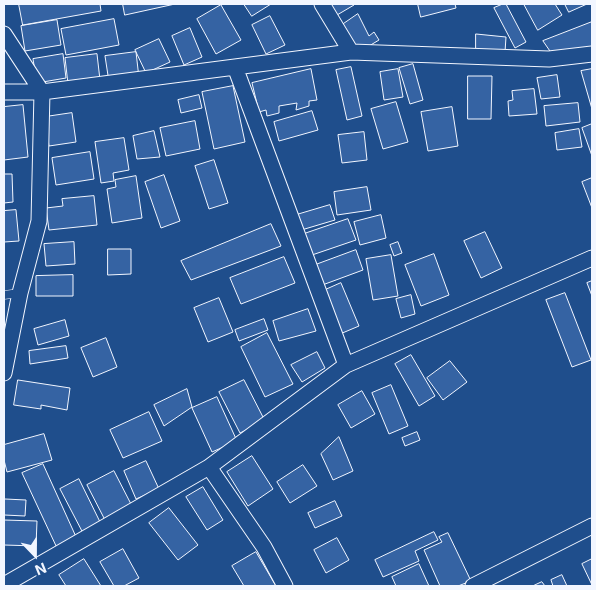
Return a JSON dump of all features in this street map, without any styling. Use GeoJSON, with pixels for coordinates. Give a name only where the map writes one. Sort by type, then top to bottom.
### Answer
{"type":"FeatureCollection","features":[{"type":"Feature","properties":{"kind":"street"},"geometry":{"type":"LineString","coordinates":[[322,4],[351,52]]}},
{"type":"Feature","properties":{"kind":"street"},"geometry":{"type":"LineString","coordinates":[[4,34],[42,92],[39,222],[20,293],[4,373]]}},
{"type":"Feature","properties":{"kind":"street"},"geometry":{"type":"LineString","coordinates":[[4,92],[42,92],[351,52],[549,59],[592,54]]}},
{"type":"Feature","properties":{"kind":"street"},"geometry":{"type":"LineString","coordinates":[[235,66],[346,365]]}},
{"type":"Feature","properties":{"kind":"street"},"geometry":{"type":"LineString","coordinates":[[4,586],[209,467],[346,365],[592,258]]}},
{"type":"Feature","properties":{"kind":"street"},"geometry":{"type":"LineString","coordinates":[[209,467],[264,546],[286,586]]}},
{"type":"Feature","properties":{"kind":"street"},"geometry":{"type":"LineString","coordinates":[[480,585],[592,526]]}},
{"type":"Feature","properties":{"kind":"lane"},"geometry":{"type":"LineString","coordinates":[[4,295],[20,293]]}},
{"type":"Feature","properties":{"kind":"building"},"geometry":{"type":"Polygon","coordinates":[[[19,4],[100,4],[101,11],[23,25],[19,4]]]}},
{"type":"Feature","properties":{"kind":"building"},"geometry":{"type":"Polygon","coordinates":[[[123,4],[175,4],[125,15],[123,4]]]}},
{"type":"Feature","properties":{"kind":"building"},"geometry":{"type":"Polygon","coordinates":[[[244,4],[271,4],[252,16],[244,4]]]}},
{"type":"Feature","properties":{"kind":"building"},"geometry":{"type":"Polygon","coordinates":[[[323,4],[353,4],[354,5],[332,18],[323,4]]]}},
{"type":"Feature","properties":{"kind":"building"},"geometry":{"type":"Polygon","coordinates":[[[418,4],[455,4],[456,8],[421,17],[418,4]]]}},
{"type":"Feature","properties":{"kind":"building"},"geometry":{"type":"Polygon","coordinates":[[[506,4],[526,42],[515,48],[494,8],[506,4]]]}},
{"type":"Feature","properties":{"kind":"building"},"geometry":{"type":"Polygon","coordinates":[[[524,4],[555,4],[562,15],[538,30],[524,4]]]}},
{"type":"Feature","properties":{"kind":"building"},"geometry":{"type":"Polygon","coordinates":[[[565,4],[587,4],[569,12],[565,4]]]}},
{"type":"Feature","properties":{"kind":"building"},"geometry":{"type":"Polygon","coordinates":[[[221,5],[241,40],[216,54],[197,19],[221,5]]]}},
{"type":"Feature","properties":{"kind":"building"},"geometry":{"type":"Polygon","coordinates":[[[358,14],[369,36],[374,32],[379,40],[359,52],[342,25],[358,14]]]}},
{"type":"Feature","properties":{"kind":"building"},"geometry":{"type":"Polygon","coordinates":[[[270,16],[285,45],[266,54],[252,25],[270,16]]]}},
{"type":"Feature","properties":{"kind":"building"},"geometry":{"type":"Polygon","coordinates":[[[114,19],[119,45],[66,55],[61,29],[114,19]]]}},
{"type":"Feature","properties":{"kind":"building"},"geometry":{"type":"Polygon","coordinates":[[[57,20],[61,45],[25,51],[21,26],[57,20]]]}},
{"type":"Feature","properties":{"kind":"building"},"geometry":{"type":"Polygon","coordinates":[[[592,22],[592,51],[552,54],[543,41],[592,22]]]}},
{"type":"Feature","properties":{"kind":"building"},"geometry":{"type":"Polygon","coordinates":[[[190,28],[202,57],[184,65],[172,36],[190,28]]]}},
{"type":"Feature","properties":{"kind":"building"},"geometry":{"type":"Polygon","coordinates":[[[476,34],[506,37],[505,52],[476,54],[476,34]]]}},
{"type":"Feature","properties":{"kind":"building"},"geometry":{"type":"Polygon","coordinates":[[[159,39],[170,62],[146,73],[135,50],[159,39]]]}},
{"type":"Feature","properties":{"kind":"building"},"geometry":{"type":"Polygon","coordinates":[[[136,52],[139,78],[109,82],[105,56],[136,52]]]}},
{"type":"Feature","properties":{"kind":"building"},"geometry":{"type":"Polygon","coordinates":[[[63,54],[66,78],[37,83],[33,59],[63,54]]]}},
{"type":"Feature","properties":{"kind":"building"},"geometry":{"type":"Polygon","coordinates":[[[97,54],[100,80],[68,84],[65,58],[97,54]]]}},
{"type":"Feature","properties":{"kind":"building"},"geometry":{"type":"Polygon","coordinates":[[[413,64],[423,100],[410,104],[399,68],[413,64]]]}},
{"type":"Feature","properties":{"kind":"building"},"geometry":{"type":"Polygon","coordinates":[[[351,67],[362,116],[347,120],[336,70],[351,67]]]}},
{"type":"Feature","properties":{"kind":"building"},"geometry":{"type":"Polygon","coordinates":[[[311,69],[317,100],[309,101],[309,106],[296,110],[297,103],[279,106],[279,113],[267,116],[266,110],[259,112],[252,83],[311,69]]]}},
{"type":"Feature","properties":{"kind":"building"},"geometry":{"type":"Polygon","coordinates":[[[398,69],[403,97],[384,100],[380,72],[398,69]]]}},
{"type":"Feature","properties":{"kind":"building"},"geometry":{"type":"Polygon","coordinates":[[[592,69],[592,109],[581,71],[592,69]]]}},
{"type":"Feature","properties":{"kind":"building"},"geometry":{"type":"Polygon","coordinates":[[[557,75],[560,97],[541,99],[537,78],[557,75]]]}},
{"type":"Feature","properties":{"kind":"building"},"geometry":{"type":"Polygon","coordinates":[[[468,76],[492,76],[491,119],[468,119],[468,76]]]}},
{"type":"Feature","properties":{"kind":"building"},"geometry":{"type":"Polygon","coordinates":[[[233,86],[245,142],[214,149],[202,92],[233,86]]]}},
{"type":"Feature","properties":{"kind":"building"},"geometry":{"type":"Polygon","coordinates":[[[534,89],[537,114],[509,116],[508,101],[513,100],[512,91],[534,89]]]}},
{"type":"Feature","properties":{"kind":"building"},"geometry":{"type":"Polygon","coordinates":[[[199,95],[202,108],[181,113],[178,100],[199,95]]]}},
{"type":"Feature","properties":{"kind":"building"},"geometry":{"type":"Polygon","coordinates":[[[396,102],[408,142],[383,149],[371,109],[396,102]]]}},
{"type":"Feature","properties":{"kind":"building"},"geometry":{"type":"Polygon","coordinates":[[[578,103],[580,122],[546,126],[544,106],[578,103]]]}},
{"type":"Feature","properties":{"kind":"building"},"geometry":{"type":"Polygon","coordinates":[[[23,105],[28,157],[4,160],[4,107],[23,105]]]}},
{"type":"Feature","properties":{"kind":"building"},"geometry":{"type":"Polygon","coordinates":[[[452,107],[458,146],[428,151],[421,112],[452,107]]]}},
{"type":"Feature","properties":{"kind":"building"},"geometry":{"type":"Polygon","coordinates":[[[312,111],[318,130],[279,141],[274,122],[312,111]]]}},
{"type":"Feature","properties":{"kind":"building"},"geometry":{"type":"Polygon","coordinates":[[[72,113],[76,142],[49,146],[45,117],[72,113]]]}},
{"type":"Feature","properties":{"kind":"building"},"geometry":{"type":"Polygon","coordinates":[[[195,121],[200,149],[166,156],[160,128],[195,121]]]}},
{"type":"Feature","properties":{"kind":"building"},"geometry":{"type":"Polygon","coordinates":[[[592,124],[592,156],[582,128],[592,124]]]}},
{"type":"Feature","properties":{"kind":"building"},"geometry":{"type":"Polygon","coordinates":[[[579,129],[582,147],[557,150],[555,133],[579,129]]]}},
{"type":"Feature","properties":{"kind":"building"},"geometry":{"type":"Polygon","coordinates":[[[154,131],[160,157],[137,159],[133,136],[154,131]]]}},
{"type":"Feature","properties":{"kind":"building"},"geometry":{"type":"Polygon","coordinates":[[[364,132],[367,160],[342,163],[338,135],[364,132]]]}},
{"type":"Feature","properties":{"kind":"building"},"geometry":{"type":"Polygon","coordinates":[[[124,138],[129,170],[113,173],[114,181],[101,183],[95,142],[124,138]]]}},
{"type":"Feature","properties":{"kind":"building"},"geometry":{"type":"Polygon","coordinates":[[[90,152],[94,179],[56,185],[52,158],[90,152]]]}},
{"type":"Feature","properties":{"kind":"building"},"geometry":{"type":"Polygon","coordinates":[[[214,160],[228,203],[209,209],[195,166],[214,160]]]}},
{"type":"Feature","properties":{"kind":"building"},"geometry":{"type":"Polygon","coordinates":[[[4,174],[12,174],[13,202],[4,203],[4,174]]]}},
{"type":"Feature","properties":{"kind":"building"},"geometry":{"type":"Polygon","coordinates":[[[164,175],[180,221],[161,228],[145,182],[164,175]]]}},
{"type":"Feature","properties":{"kind":"building"},"geometry":{"type":"Polygon","coordinates":[[[136,176],[142,218],[112,223],[107,189],[116,187],[115,180],[136,176]]]}},
{"type":"Feature","properties":{"kind":"building"},"geometry":{"type":"Polygon","coordinates":[[[592,178],[592,208],[582,182],[592,178]]]}},
{"type":"Feature","properties":{"kind":"building"},"geometry":{"type":"Polygon","coordinates":[[[367,187],[371,210],[337,215],[334,192],[367,187]]]}},
{"type":"Feature","properties":{"kind":"building"},"geometry":{"type":"Polygon","coordinates":[[[94,196],[97,225],[49,230],[46,208],[63,206],[62,199],[94,196]]]}},
{"type":"Feature","properties":{"kind":"building"},"geometry":{"type":"Polygon","coordinates":[[[330,205],[335,220],[298,231],[293,216],[330,205]]]}},
{"type":"Feature","properties":{"kind":"building"},"geometry":{"type":"Polygon","coordinates":[[[16,210],[19,241],[4,242],[4,211],[16,210]]]}},
{"type":"Feature","properties":{"kind":"building"},"geometry":{"type":"Polygon","coordinates":[[[381,215],[386,238],[360,245],[354,222],[381,215]]]}},
{"type":"Feature","properties":{"kind":"building"},"geometry":{"type":"Polygon","coordinates":[[[348,219],[356,240],[312,255],[304,234],[348,219]]]}},
{"type":"Feature","properties":{"kind":"building"},"geometry":{"type":"Polygon","coordinates":[[[271,224],[281,246],[191,280],[181,261],[271,224]]]}},
{"type":"Feature","properties":{"kind":"building"},"geometry":{"type":"Polygon","coordinates":[[[485,232],[502,268],[481,278],[464,241],[485,232]]]}},
{"type":"Feature","properties":{"kind":"building"},"geometry":{"type":"Polygon","coordinates":[[[74,242],[75,264],[46,266],[44,244],[74,242]]]}},
{"type":"Feature","properties":{"kind":"building"},"geometry":{"type":"Polygon","coordinates":[[[398,242],[402,253],[394,256],[390,245],[398,242]]]}},
{"type":"Feature","properties":{"kind":"building"},"geometry":{"type":"Polygon","coordinates":[[[108,249],[131,249],[131,274],[108,275],[108,249]]]}},
{"type":"Feature","properties":{"kind":"building"},"geometry":{"type":"Polygon","coordinates":[[[356,250],[363,270],[317,287],[310,267],[356,250]]]}},
{"type":"Feature","properties":{"kind":"building"},"geometry":{"type":"Polygon","coordinates":[[[434,254],[449,295],[421,306],[405,265],[434,254]]]}},
{"type":"Feature","properties":{"kind":"building"},"geometry":{"type":"Polygon","coordinates":[[[391,255],[398,296],[373,300],[366,259],[391,255]]]}},
{"type":"Feature","properties":{"kind":"building"},"geometry":{"type":"Polygon","coordinates":[[[284,257],[295,283],[241,304],[230,278],[284,257]]]}},
{"type":"Feature","properties":{"kind":"building"},"geometry":{"type":"Polygon","coordinates":[[[73,275],[73,296],[36,296],[36,276],[73,275]]]}},
{"type":"Feature","properties":{"kind":"building"},"geometry":{"type":"Polygon","coordinates":[[[592,281],[592,296],[587,283],[592,281]]]}},
{"type":"Feature","properties":{"kind":"building"},"geometry":{"type":"Polygon","coordinates":[[[341,283],[359,326],[340,334],[323,291],[341,283]]]}},
{"type":"Feature","properties":{"kind":"building"},"geometry":{"type":"Polygon","coordinates":[[[565,293],[591,360],[572,367],[546,300],[565,293]]]}},
{"type":"Feature","properties":{"kind":"building"},"geometry":{"type":"Polygon","coordinates":[[[411,295],[415,314],[401,318],[396,299],[411,295]]]}},
{"type":"Feature","properties":{"kind":"building"},"geometry":{"type":"Polygon","coordinates":[[[219,298],[233,332],[208,342],[194,308],[219,298]]]}},
{"type":"Feature","properties":{"kind":"building"},"geometry":{"type":"Polygon","coordinates":[[[308,309],[316,331],[279,341],[273,321],[308,309]]]}},
{"type":"Feature","properties":{"kind":"building"},"geometry":{"type":"Polygon","coordinates":[[[264,319],[268,330],[239,341],[235,330],[264,319]]]}},
{"type":"Feature","properties":{"kind":"building"},"geometry":{"type":"Polygon","coordinates":[[[65,320],[69,336],[38,345],[34,329],[65,320]]]}},
{"type":"Feature","properties":{"kind":"building"},"geometry":{"type":"Polygon","coordinates":[[[267,333],[293,384],[265,397],[241,347],[267,333]]]}},
{"type":"Feature","properties":{"kind":"building"},"geometry":{"type":"Polygon","coordinates":[[[106,338],[117,367],[93,377],[81,348],[106,338]]]}},
{"type":"Feature","properties":{"kind":"building"},"geometry":{"type":"Polygon","coordinates":[[[66,346],[68,358],[30,364],[29,351],[66,346]]]}},
{"type":"Feature","properties":{"kind":"building"},"geometry":{"type":"Polygon","coordinates":[[[317,352],[325,368],[302,382],[291,365],[317,352]]]}},
{"type":"Feature","properties":{"kind":"building"},"geometry":{"type":"Polygon","coordinates":[[[411,355],[435,396],[419,406],[395,364],[411,355]]]}},
{"type":"Feature","properties":{"kind":"building"},"geometry":{"type":"Polygon","coordinates":[[[450,361],[467,382],[443,400],[427,378],[450,361]]]}},
{"type":"Feature","properties":{"kind":"building"},"geometry":{"type":"Polygon","coordinates":[[[18,380],[70,388],[67,410],[41,405],[41,409],[14,405],[18,380]]]}},
{"type":"Feature","properties":{"kind":"building"},"geometry":{"type":"Polygon","coordinates":[[[244,380],[265,421],[240,433],[219,392],[244,380]]]}},
{"type":"Feature","properties":{"kind":"building"},"geometry":{"type":"Polygon","coordinates":[[[391,385],[408,426],[389,434],[372,393],[391,385]]]}},
{"type":"Feature","properties":{"kind":"building"},"geometry":{"type":"Polygon","coordinates":[[[187,389],[192,407],[164,426],[154,405],[187,389]]]}},
{"type":"Feature","properties":{"kind":"building"},"geometry":{"type":"Polygon","coordinates":[[[362,391],[375,414],[351,428],[338,405],[362,391]]]}},
{"type":"Feature","properties":{"kind":"building"},"geometry":{"type":"Polygon","coordinates":[[[217,397],[237,441],[212,452],[192,408],[217,397]]]}},
{"type":"Feature","properties":{"kind":"building"},"geometry":{"type":"Polygon","coordinates":[[[149,412],[162,441],[123,458],[110,430],[149,412]]]}},
{"type":"Feature","properties":{"kind":"building"},"geometry":{"type":"Polygon","coordinates":[[[417,432],[420,440],[405,446],[402,438],[417,432]]]}},
{"type":"Feature","properties":{"kind":"building"},"geometry":{"type":"Polygon","coordinates":[[[44,434],[52,460],[7,472],[4,460],[4,445],[44,434]]]}},
{"type":"Feature","properties":{"kind":"building"},"geometry":{"type":"Polygon","coordinates":[[[339,437],[353,471],[333,480],[321,454],[339,437]]]}},
{"type":"Feature","properties":{"kind":"building"},"geometry":{"type":"Polygon","coordinates":[[[252,456],[273,489],[248,506],[227,472],[252,456]]]}},
{"type":"Feature","properties":{"kind":"building"},"geometry":{"type":"Polygon","coordinates":[[[146,461],[159,489],[136,499],[124,471],[146,461]]]}},
{"type":"Feature","properties":{"kind":"building"},"geometry":{"type":"Polygon","coordinates":[[[43,464],[77,539],[57,548],[22,473],[43,464]]]}},
{"type":"Feature","properties":{"kind":"building"},"geometry":{"type":"Polygon","coordinates":[[[303,465],[317,486],[290,503],[277,482],[303,465]]]}},
{"type":"Feature","properties":{"kind":"building"},"geometry":{"type":"Polygon","coordinates":[[[114,471],[132,506],[105,520],[87,485],[114,471]]]}},
{"type":"Feature","properties":{"kind":"building"},"geometry":{"type":"Polygon","coordinates":[[[79,479],[102,526],[84,535],[60,489],[79,479]]]}},
{"type":"Feature","properties":{"kind":"building"},"geometry":{"type":"Polygon","coordinates":[[[203,487],[223,520],[207,530],[186,497],[203,487]]]}},
{"type":"Feature","properties":{"kind":"building"},"geometry":{"type":"Polygon","coordinates":[[[5,499],[26,500],[25,516],[4,515],[5,499]]]}},
{"type":"Feature","properties":{"kind":"building"},"geometry":{"type":"Polygon","coordinates":[[[335,501],[342,516],[315,528],[308,513],[335,501]]]}},
{"type":"Feature","properties":{"kind":"building"},"geometry":{"type":"Polygon","coordinates":[[[169,508],[198,545],[178,560],[149,523],[169,508]]]}},
{"type":"Feature","properties":{"kind":"building"},"geometry":{"type":"Polygon","coordinates":[[[4,520],[37,521],[36,546],[4,545],[4,520]]]}},
{"type":"Feature","properties":{"kind":"building"},"geometry":{"type":"Polygon","coordinates":[[[434,532],[438,540],[415,551],[419,561],[383,577],[375,560],[434,532]]]}},
{"type":"Feature","properties":{"kind":"building"},"geometry":{"type":"Polygon","coordinates":[[[448,533],[471,581],[458,586],[440,586],[424,550],[442,542],[439,537],[448,533]]]}},
{"type":"Feature","properties":{"kind":"building"},"geometry":{"type":"Polygon","coordinates":[[[337,538],[349,560],[326,573],[314,550],[337,538]]]}},
{"type":"Feature","properties":{"kind":"building"},"geometry":{"type":"Polygon","coordinates":[[[123,549],[139,578],[124,586],[114,586],[100,562],[123,549]]]}},
{"type":"Feature","properties":{"kind":"building"},"geometry":{"type":"Polygon","coordinates":[[[256,552],[276,586],[244,586],[232,566],[256,552]]]}},
{"type":"Feature","properties":{"kind":"building"},"geometry":{"type":"Polygon","coordinates":[[[84,559],[101,586],[66,586],[59,575],[84,559]]]}},
{"type":"Feature","properties":{"kind":"building"},"geometry":{"type":"Polygon","coordinates":[[[592,559],[592,585],[582,564],[592,559]]]}},
{"type":"Feature","properties":{"kind":"building"},"geometry":{"type":"Polygon","coordinates":[[[419,564],[429,586],[396,586],[392,577],[419,564]]]}},
{"type":"Feature","properties":{"kind":"building"},"geometry":{"type":"Polygon","coordinates":[[[562,575],[567,586],[553,586],[551,580],[562,575]]]}},
{"type":"Feature","properties":{"kind":"building"},"geometry":{"type":"Polygon","coordinates":[[[542,582],[545,586],[533,586],[542,582]]]}}]}
